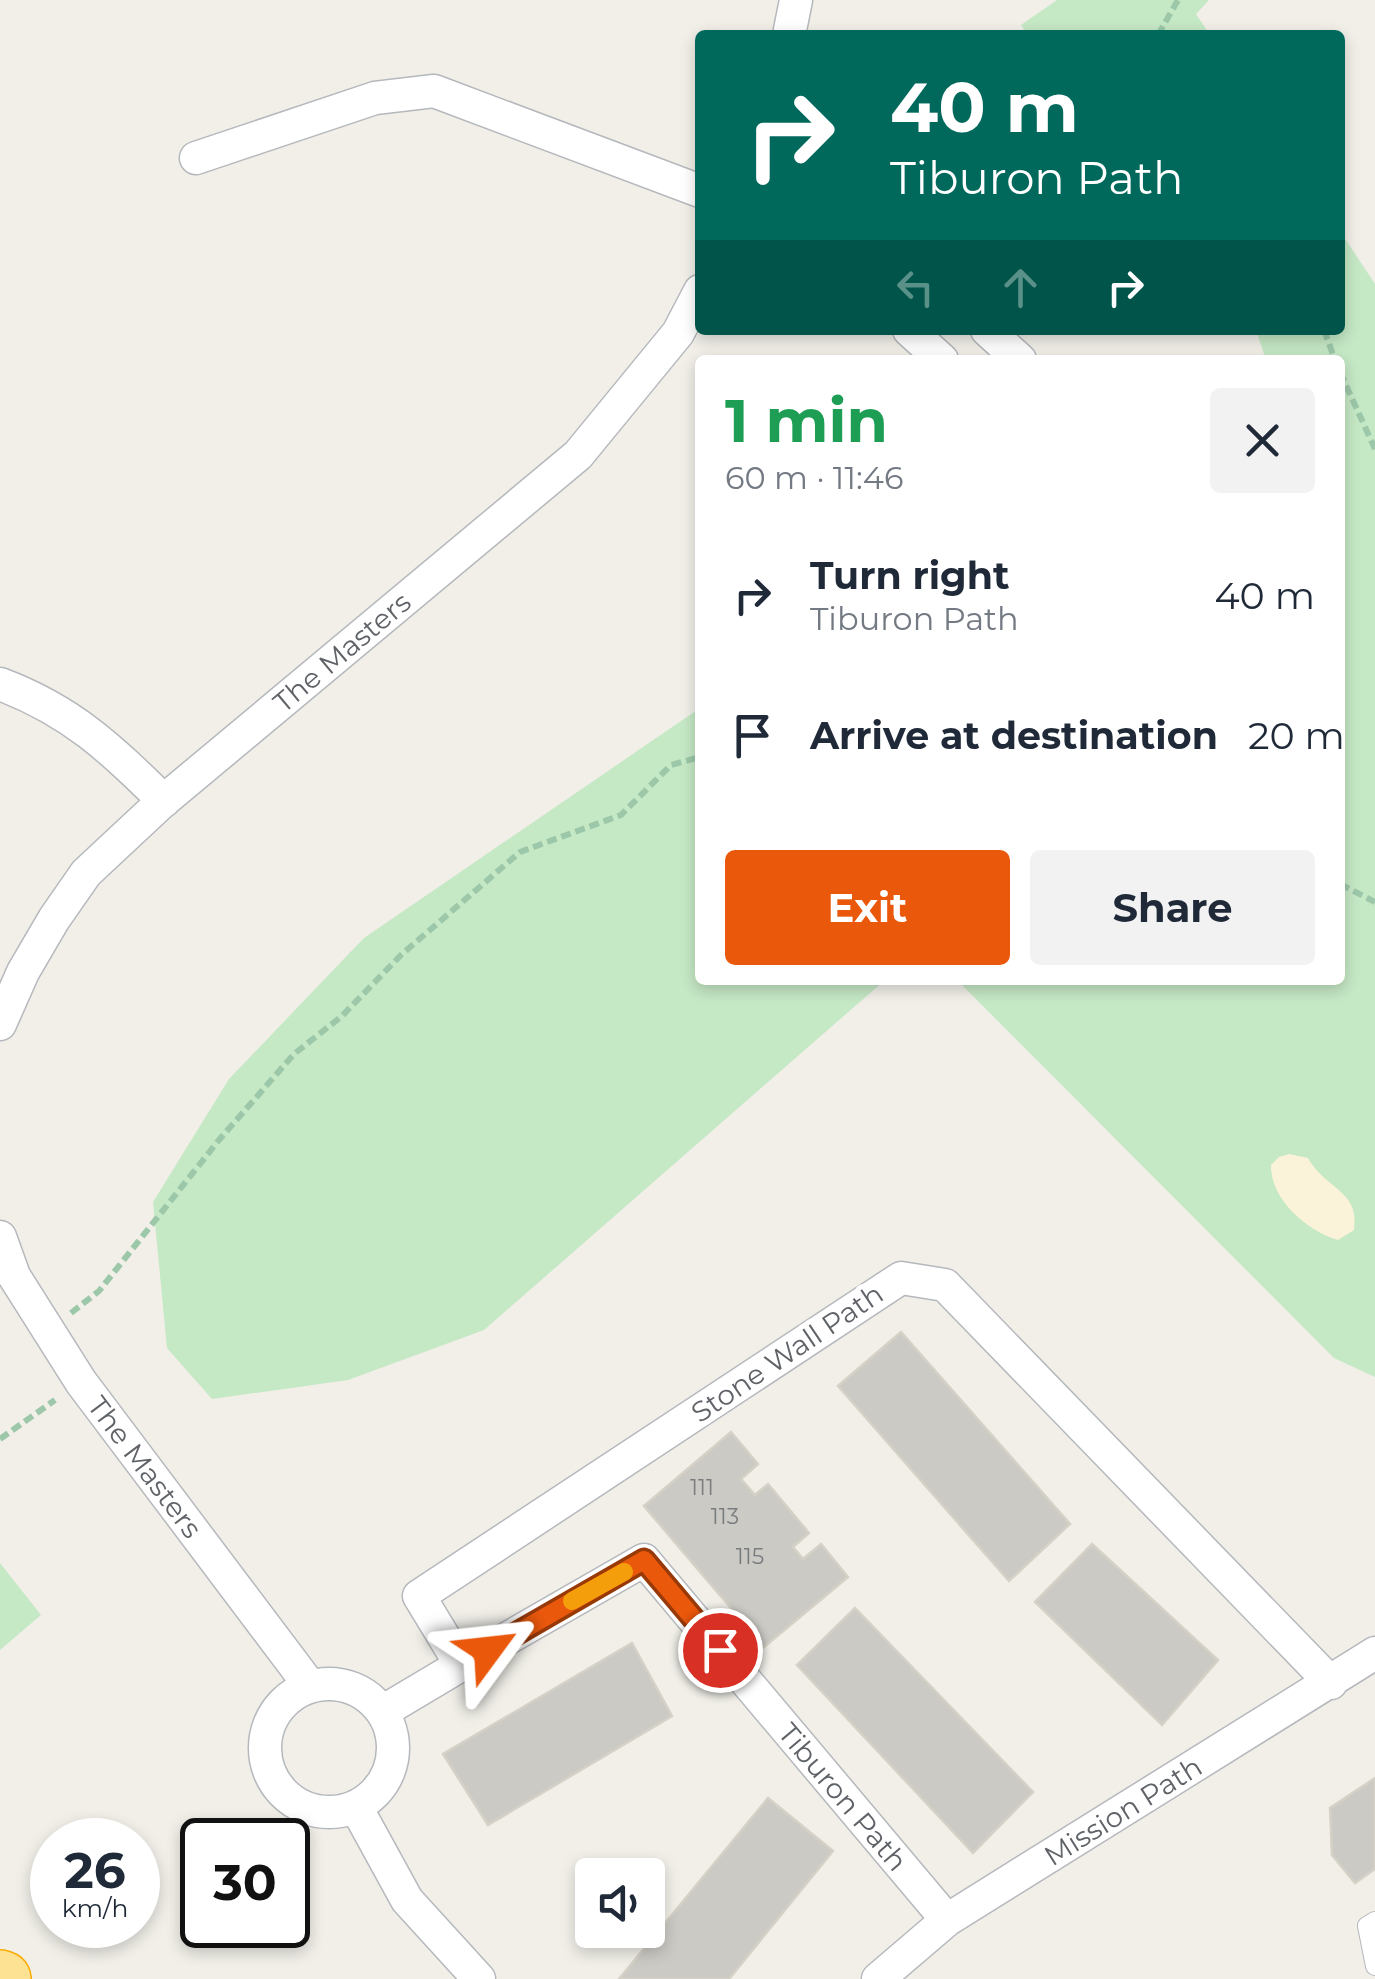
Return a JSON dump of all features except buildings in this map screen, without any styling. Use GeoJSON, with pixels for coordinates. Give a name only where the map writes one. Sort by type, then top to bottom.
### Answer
{"type":"FeatureCollection","features":[{"type":"Feature","properties":{"kind":"street"},"geometry":{"type":"LineString","coordinates":[[790,30],[796,0]]}},
{"type":"Feature","properties":{"kind":"street"},"geometry":{"type":"LineString","coordinates":[[196,158],[375,98],[434,92],[695,188]]}},
{"type":"Feature","properties":{"kind":"street","name":"The Masters"},"geometry":{"type":"LineString","coordinates":[[0,1024],[22,972],[86,874],[164,801],[578,455],[678,333],[695,301]]}},
{"type":"Feature","properties":{"kind":"street"},"geometry":{"type":"LineString","coordinates":[[915,335],[937,355]]}},
{"type":"Feature","properties":{"kind":"street"},"geometry":{"type":"LineString","coordinates":[[993,335],[1015,355]]}},
{"type":"Feature","properties":{"kind":"street"},"geometry":{"type":"LineString","coordinates":[[0,684],[65,715],[102,740],[164,801]]}},
{"type":"Feature","properties":{"kind":"street","name":"The Masters"},"geometry":{"type":"LineString","coordinates":[[0,1237],[14,1276],[81,1382],[310,1686]]}},
{"type":"Feature","properties":{"kind":"street","name":"Stone Wall Path"},"geometry":{"type":"LineString","coordinates":[[461,1666],[419,1596],[901,1278],[945,1285],[1331,1683]]}},
{"type":"Feature","properties":{"kind":"street","name":"Tiburon Path"},"geometry":{"type":"LineString","coordinates":[[461,1666],[644,1560],[946,1920]]}},
{"type":"Feature","properties":{"kind":"street","name":"Mission Path"},"geometry":{"type":"LineString","coordinates":[[878,1979],[946,1920],[1375,1653]]}},
{"type":"Feature","properties":{"kind":"street"},"geometry":{"type":"LineString","coordinates":[[382,1712],[461,1666]]}},
{"type":"Feature","properties":{"kind":"street"},"geometry":{"type":"LineString","coordinates":[[337,1684],[360,1692],[382,1712],[391,1731],[393,1756],[386,1778],[372,1796],[356,1807],[336,1812],[306,1810],[277,1787],[266,1761],[264,1740],[271,1719],[286,1700],[310,1686],[337,1684]]}},
{"type":"Feature","properties":{"kind":"street"},"geometry":{"type":"LineString","coordinates":[[356,1807],[407,1900],[479,1979]]}},
{"type":"Feature","properties":{"kind":"lane"},"geometry":{"type":"LineString","coordinates":[[1375,1921],[1368,1926],[1375,1966]]}},
{"type":"Feature","properties":{"kind":"path"},"geometry":{"type":"LineString","coordinates":[[1161,30],[1178,0]]}},
{"type":"Feature","properties":{"kind":"path"},"geometry":{"type":"LineString","coordinates":[[1345,383],[1375,449]]}},
{"type":"Feature","properties":{"kind":"path"},"geometry":{"type":"LineString","coordinates":[[47,1332],[100,1291],[219,1140],[294,1054],[342,1016],[401,955],[520,852],[621,815],[671,765],[695,758]]}},
{"type":"Feature","properties":{"kind":"path"},"geometry":{"type":"LineString","coordinates":[[1345,887],[1375,902]]}},
{"type":"Feature","properties":{"kind":"path"},"geometry":{"type":"LineString","coordinates":[[0,1440],[81,1382]]}},
{"type":"Feature","properties":{"kind":"green space"},"geometry":{"type":"Polygon","coordinates":[[[1057,0],[1209,0],[1196,14],[1207,30],[1024,30],[1021,25],[1057,0]]]}},
{"type":"Feature","properties":{"kind":"green space"},"geometry":{"type":"Polygon","coordinates":[[[1345,239],[1375,284],[1375,1377],[1334,1358],[962,985],[1345,985],[1345,355],[1264,355],[1258,335],[1345,335],[1345,239]]]}},
{"type":"Feature","properties":{"kind":"green space"},"geometry":{"type":"Polygon","coordinates":[[[695,711],[695,985],[879,985],[484,1330],[348,1380],[212,1399],[167,1348],[153,1202],[229,1079],[364,938],[695,711]]]}},
{"type":"Feature","properties":{"kind":"green space"},"geometry":{"type":"Polygon","coordinates":[[[0,1563],[41,1615],[0,1650],[0,1563]]]}},
{"type":"Feature","properties":{"kind":"sand"},"geometry":{"type":"Polygon","coordinates":[[[1289,1154],[1308,1158],[1347,1198],[1352,1206],[1354,1230],[1338,1240],[1314,1229],[1292,1212],[1277,1190],[1271,1165],[1289,1154]]]}},
{"type":"Feature","properties":{"kind":"slow traffic"},"geometry":{"type":"LineString","coordinates":[[572,1601],[624,1572]]}},
{"type":"Feature","properties":{"kind":"route"},"geometry":{"type":"LineString","coordinates":[[488,1650],[644,1560],[720,1650]]}}]}
